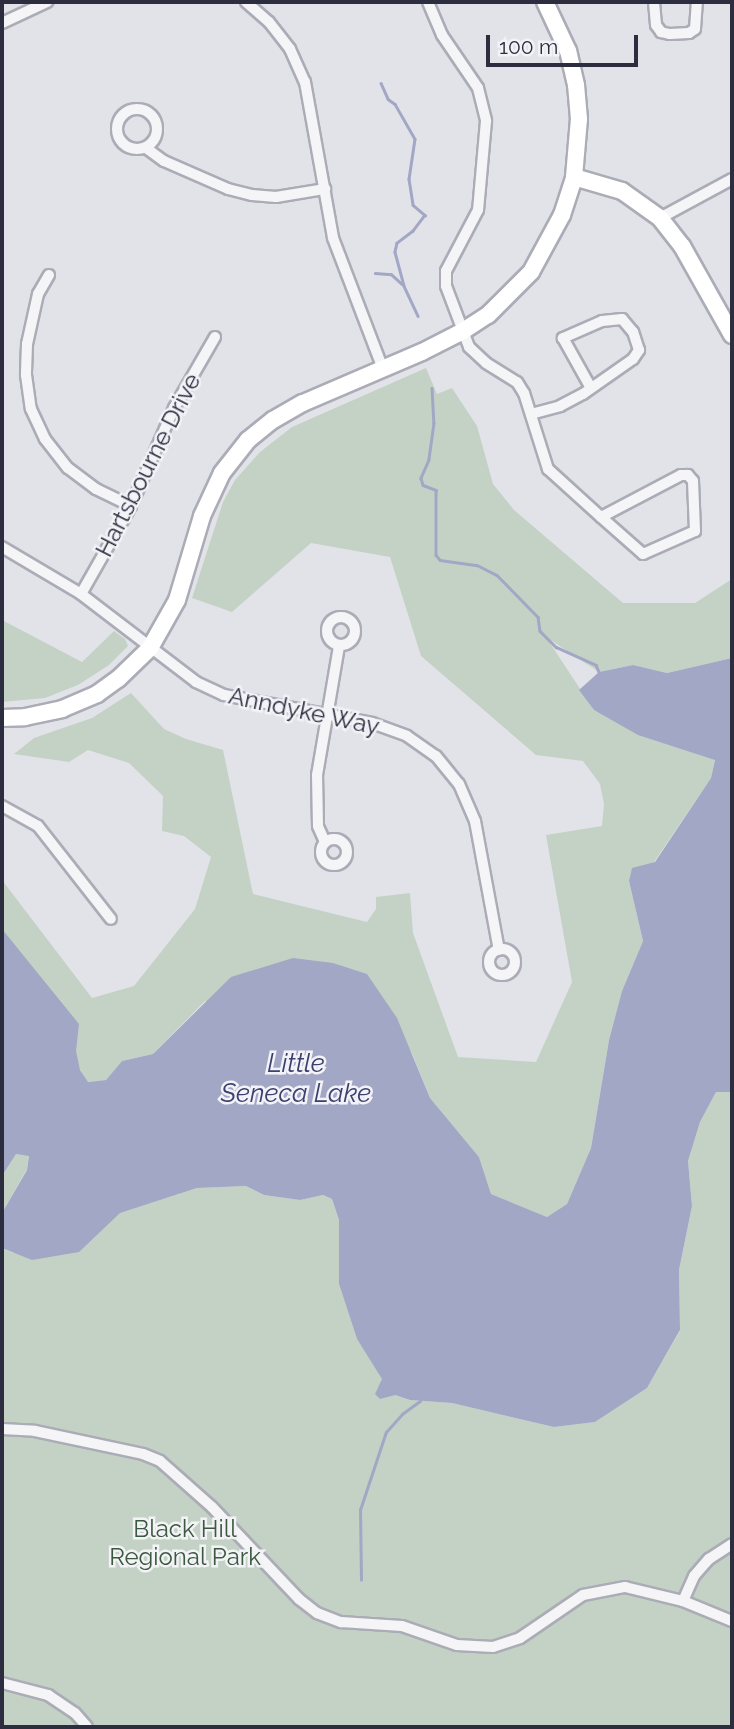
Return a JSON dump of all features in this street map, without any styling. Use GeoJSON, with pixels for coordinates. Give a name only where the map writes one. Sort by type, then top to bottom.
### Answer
{"type":"FeatureCollection","features":[{"type":"Feature","properties":{"kind":"street"},"geometry":{"type":"LineString","coordinates":[[2,23],[47,2]]}},
{"type":"Feature","properties":{"kind":"street"},"geometry":{"type":"LineString","coordinates":[[246,2],[270,22],[290,49],[305,82],[333,238],[383,369]]}},
{"type":"Feature","properties":{"kind":"street"},"geometry":{"type":"LineString","coordinates":[[428,2],[442,35],[478,88],[486,121],[478,210],[446,271],[446,286],[463,331],[477,356],[517,382],[531,414],[548,469],[601,517],[642,554],[695,531],[693,481],[688,475],[681,475],[601,517]]}},
{"type":"Feature","properties":{"kind":"street"},"geometry":{"type":"LineString","coordinates":[[2,718],[25,717],[62,709],[97,694],[118,679],[150,648],[177,600],[202,516],[222,473],[248,440],[273,420],[303,403],[463,331],[496,307],[530,272],[562,215],[574,177],[579,119],[576,85],[568,51],[545,2]]}},
{"type":"Feature","properties":{"kind":"street"},"geometry":{"type":"LineString","coordinates":[[654,2],[656,25],[661,32],[670,34],[690,33],[695,29],[697,2]]}},
{"type":"Feature","properties":{"kind":"street"},"geometry":{"type":"LineString","coordinates":[[146,148],[164,161],[228,189],[251,195],[289,196],[325,189]]}},
{"type":"Feature","properties":{"kind":"street"},"geometry":{"type":"LineString","coordinates":[[574,177],[622,191],[660,218],[682,246],[732,335]]}},
{"type":"Feature","properties":{"kind":"street"},"geometry":{"type":"LineString","coordinates":[[660,218],[732,179]]}},
{"type":"Feature","properties":{"kind":"street"},"geometry":{"type":"LineString","coordinates":[[49,275],[38,293],[27,344],[26,375],[31,409],[45,439],[68,468],[96,489],[131,506]]}},
{"type":"Feature","properties":{"kind":"street"},"geometry":{"type":"LineString","coordinates":[[531,414],[560,406],[591,388],[633,359],[639,350],[633,332],[622,319],[602,321],[563,338],[591,388]]}},
{"type":"Feature","properties":{"kind":"street","name":"Hartsbourne Drive"},"geometry":{"type":"LineString","coordinates":[[82,594],[131,506],[174,408],[215,337]]}},
{"type":"Feature","properties":{"kind":"street","name":"Anndyke Way"},"geometry":{"type":"LineString","coordinates":[[2,547],[82,594],[196,682],[224,695],[372,723],[407,736],[436,756],[459,784],[474,821],[499,950]]}},
{"type":"Feature","properties":{"kind":"street"},"geometry":{"type":"LineString","coordinates":[[326,842],[318,826],[316,802],[339,646]]}},
{"type":"Feature","properties":{"kind":"street"},"geometry":{"type":"LineString","coordinates":[[2,806],[38,826],[111,919]]}},
{"type":"Feature","properties":{"kind":"street"},"geometry":{"type":"LineString","coordinates":[[2,1429],[35,1431],[143,1454],[160,1461],[212,1507],[299,1599],[328,1619],[402,1626],[457,1645],[493,1647],[520,1639],[583,1595],[605,1588],[625,1587],[682,1601],[732,1621]]}},
{"type":"Feature","properties":{"kind":"street"},"geometry":{"type":"LineString","coordinates":[[682,1601],[694,1576],[709,1559],[732,1544]]}},
{"type":"Feature","properties":{"kind":"street"},"geometry":{"type":"LineString","coordinates":[[2,1683],[48,1695],[75,1713],[87,1727]]}},
{"type":"Feature","properties":{"kind":"green space"},"geometry":{"type":"Polygon","coordinates":[[[426,368],[437,394],[452,388],[477,426],[493,484],[514,510],[623,603],[695,603],[732,579],[732,658],[667,673],[633,665],[599,672],[546,637],[594,710],[715,759],[711,778],[654,862],[629,881],[643,941],[622,991],[609,1040],[591,1148],[567,1204],[547,1217],[491,1194],[479,1157],[430,1098],[412,1053],[392,1018],[205,1001],[153,1054],[122,1061],[106,1080],[87,1082],[2,931],[2,880],[92,998],[134,986],[195,909],[211,857],[184,836],[162,831],[163,796],[129,763],[88,750],[69,762],[14,754],[34,738],[92,718],[131,693],[164,729],[223,750],[253,894],[367,922],[376,909],[376,897],[410,893],[413,933],[458,1057],[536,1062],[572,982],[546,835],[602,826],[604,804],[600,784],[583,761],[536,755],[421,656],[390,557],[311,543],[232,612],[192,598],[223,502],[235,480],[260,452],[292,427],[426,368]]]}},
{"type":"Feature","properties":{"kind":"green space"},"geometry":{"type":"Polygon","coordinates":[[[2,620],[82,662],[114,631],[125,639],[128,646],[109,665],[78,685],[45,698],[2,702],[2,620]]]}},
{"type":"Feature","properties":{"kind":"green space","name":"Black Hill Regional Park"},"geometry":{"type":"Polygon","coordinates":[[[716,1092],[732,1092],[732,1727],[2,1727],[2,1248],[13,1253],[102,1229],[119,1213],[197,1188],[246,1186],[264,1195],[300,1200],[323,1195],[332,1199],[339,1220],[339,1284],[357,1339],[395,1395],[410,1400],[452,1403],[554,1427],[595,1422],[647,1388],[680,1331],[679,1270],[692,1206],[688,1161],[700,1122],[716,1092]]]}},
{"type":"Feature","properties":{"kind":"green space"},"geometry":{"type":"Polygon","coordinates":[[[16,1154],[29,1155],[27,1169],[2,1213],[2,1176],[16,1154]]]}},
{"type":"Feature","properties":{"kind":"water","name":"Little Seneca Lake"},"geometry":{"type":"Polygon","coordinates":[[[732,658],[732,1092],[716,1092],[700,1122],[688,1161],[692,1206],[679,1270],[680,1330],[647,1388],[595,1422],[554,1427],[452,1403],[410,1400],[395,1395],[380,1399],[375,1394],[382,1379],[357,1339],[339,1284],[339,1220],[332,1199],[323,1195],[300,1200],[264,1195],[246,1186],[197,1188],[120,1213],[79,1252],[32,1260],[2,1248],[2,1213],[27,1170],[29,1156],[16,1154],[2,1176],[2,929],[79,1024],[76,1051],[80,1070],[88,1082],[106,1080],[122,1061],[153,1054],[231,977],[293,958],[333,963],[367,974],[397,1018],[430,1098],[479,1157],[491,1194],[547,1217],[567,1204],[591,1148],[609,1040],[622,991],[643,941],[629,881],[632,868],[655,862],[711,778],[715,760],[638,735],[594,710],[579,690],[599,672],[633,665],[667,673],[732,658]]]}},
{"type":"Feature","properties":{"kind":"waterway"},"geometry":{"type":"LineString","coordinates":[[381,83],[388,99],[395,104],[415,139],[409,179],[413,205],[425,215],[413,231],[397,243],[395,252],[404,286],[418,316]]}},
{"type":"Feature","properties":{"kind":"waterway"},"geometry":{"type":"LineString","coordinates":[[375,273],[391,274],[402,284]]}},
{"type":"Feature","properties":{"kind":"waterway"},"geometry":{"type":"LineString","coordinates":[[432,388],[434,423],[429,460],[421,478],[423,485],[436,490],[436,555],[440,560],[477,565],[497,575],[538,617],[540,631],[556,647],[596,665],[599,672]]}},
{"type":"Feature","properties":{"kind":"waterway"},"geometry":{"type":"LineString","coordinates":[[361,1580],[360,1510],[386,1432],[402,1414],[420,1401]]}}]}
